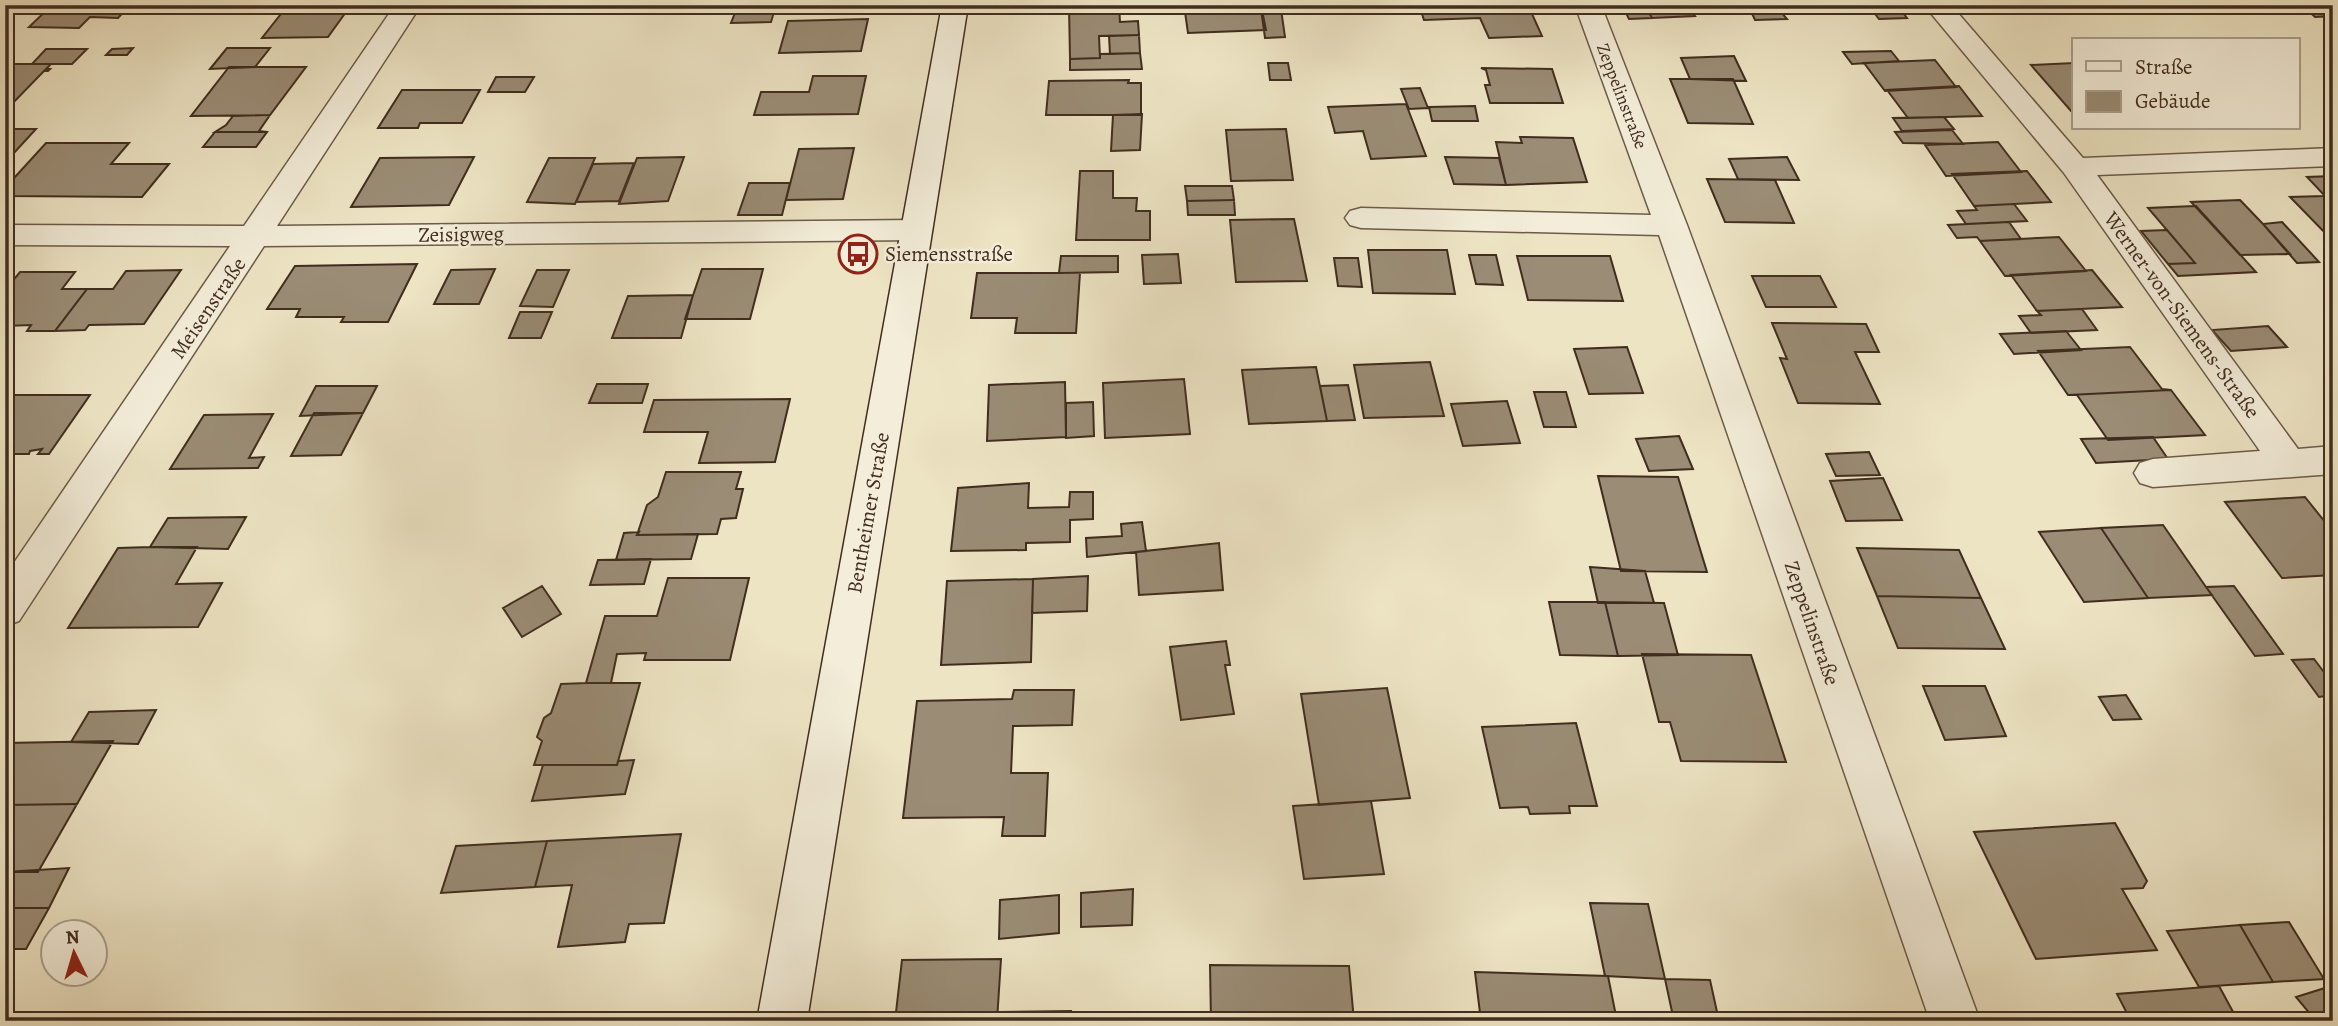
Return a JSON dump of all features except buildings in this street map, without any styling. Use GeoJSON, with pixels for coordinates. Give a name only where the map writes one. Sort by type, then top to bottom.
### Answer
{"type":"FeatureCollection","features":[{"type":"Feature","properties":{"kind":"street","name":"Meisenstraße"},"geometry":{"type":"LineString","coordinates":[[5,609],[408,5]]}},
{"type":"Feature","properties":{"kind":"street","name":"Bentheimer Straße"},"geometry":{"type":"LineString","coordinates":[[782,1021],[955,5]]}},
{"type":"Feature","properties":{"kind":"street","name":"Zeppelinstraße"},"geometry":{"type":"LineString","coordinates":[[1588,5],[1671,225],[1955,1021]]}},
{"type":"Feature","properties":{"kind":"street","name":"Werner-von-Siemens-Straße"},"geometry":{"type":"LineString","coordinates":[[1937,5],[2075,167],[2288,463]]}},
{"type":"Feature","properties":{"kind":"street"},"geometry":{"type":"LineString","coordinates":[[2075,167],[2333,157]]}},
{"type":"Feature","properties":{"kind":"street"},"geometry":{"type":"LineString","coordinates":[[1361,218],[1671,225]]}},
{"type":"Feature","properties":{"kind":"street","name":"Zeisigweg"},"geometry":{"type":"LineString","coordinates":[[5,235],[256,236],[916,230]]}},
{"type":"Feature","properties":{"kind":"street"},"geometry":{"type":"LineString","coordinates":[[2153,473],[2333,460]]}},
{"type":"Feature","properties":{"kind":"place","name":"Siemensstraße"},"geometry":{"type":"Point","coordinates":[858,254]}}]}
